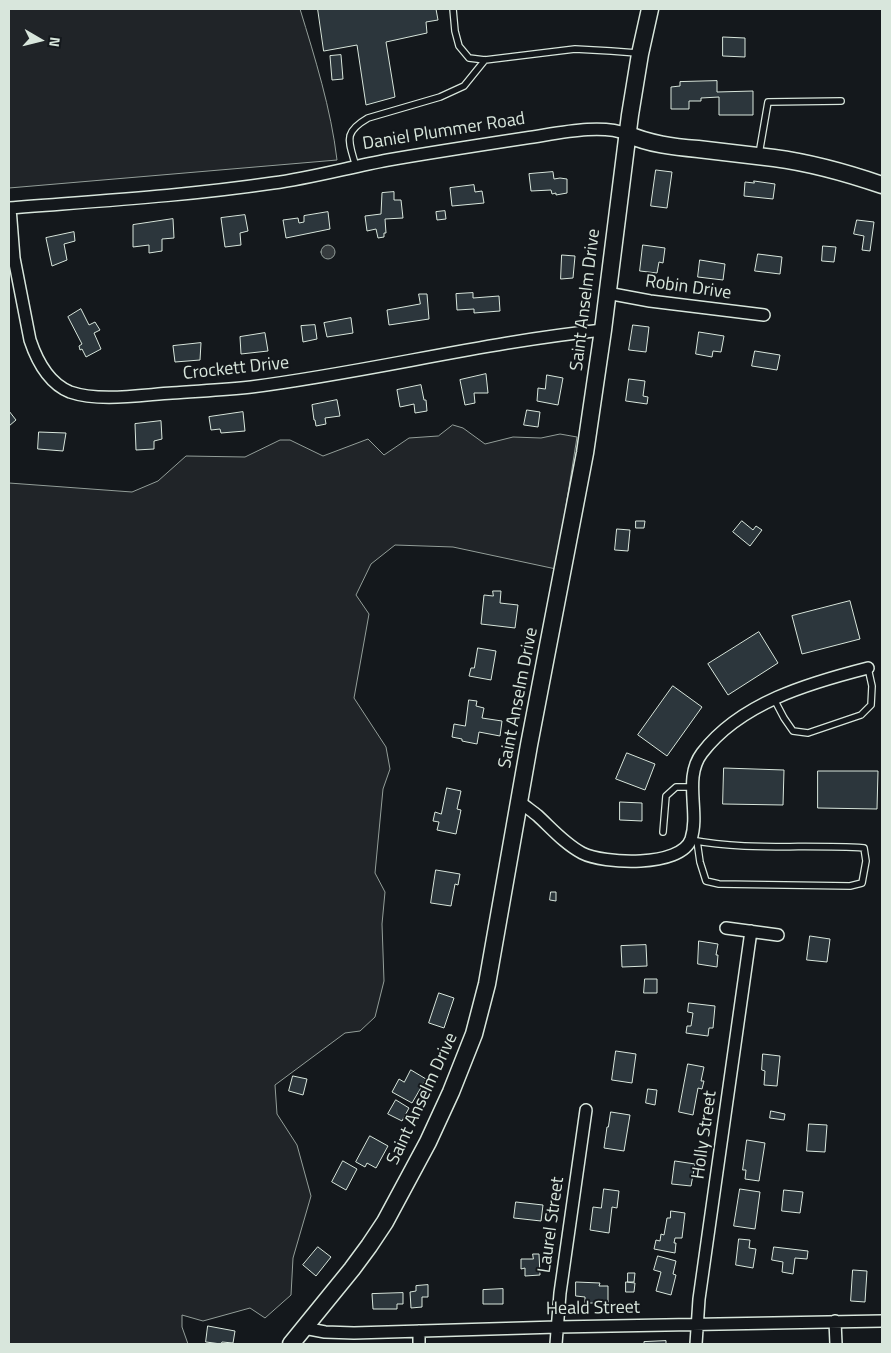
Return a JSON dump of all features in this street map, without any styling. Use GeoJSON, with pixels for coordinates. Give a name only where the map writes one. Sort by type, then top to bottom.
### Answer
{"type":"FeatureCollection","features":[{"type":"Feature","properties":{"kind":"street","name":"Saint Anselm Drive"},"geometry":{"type":"LineString","coordinates":[[291,1344],[352,1269],[385,1222],[428,1142],[463,1065],[474,1034],[487,984],[535,716],[585,454],[603,330],[627,134],[640,54],[650,9]]}},
{"type":"Feature","properties":{"kind":"street","name":"Daniel Plummer Road"},"geometry":{"type":"LineString","coordinates":[[9,208],[216,191],[275,183],[475,146],[577,131],[606,129],[621,132],[644,141],[820,166],[882,185]]}},
{"type":"Feature","properties":{"kind":"street","name":"Crockett Drive"},"geometry":{"type":"LineString","coordinates":[[9,208],[14,258],[33,350],[45,372],[55,382],[68,391],[80,395],[97,397],[249,387],[547,337],[603,330]]}},
{"type":"Feature","properties":{"kind":"street","name":"Robin Drive"},"geometry":{"type":"LineString","coordinates":[[607,293],[660,302],[764,315]]}},
{"type":"Feature","properties":{"kind":"street"},"geometry":{"type":"LineString","coordinates":[[520,802],[569,844],[590,857],[609,860],[656,860],[673,855],[694,841],[693,787],[695,767],[700,756],[720,732],[774,699],[798,688],[868,668]]}},
{"type":"Feature","properties":{"kind":"street"},"geometry":{"type":"LineString","coordinates":[[726,928],[778,934]]}},
{"type":"Feature","properties":{"kind":"street","name":"Holly Street"},"geometry":{"type":"LineString","coordinates":[[696,1344],[699,1299],[752,931]]}},
{"type":"Feature","properties":{"kind":"street","name":"Laurel Street"},"geometry":{"type":"LineString","coordinates":[[556,1344],[571,1211],[586,1110]]}},
{"type":"Feature","properties":{"kind":"street"},"geometry":{"type":"LineString","coordinates":[[836,1321],[836,1344]]}},
{"type":"Feature","properties":{"kind":"street","name":"Heald Street"},"geometry":{"type":"LineString","coordinates":[[304,1328],[340,1333],[882,1321]]}},
{"type":"Feature","properties":{"kind":"street"},"geometry":{"type":"LineString","coordinates":[[419,1331],[419,1344]]}},
{"type":"Feature","properties":{"kind":"lane"},"geometry":{"type":"LineString","coordinates":[[453,9],[455,31],[459,46],[469,58],[484,60],[575,49],[610,50],[640,54]]}},
{"type":"Feature","properties":{"kind":"lane"},"geometry":{"type":"LineString","coordinates":[[356,167],[351,149],[350,134],[358,124],[368,118],[440,97],[464,86],[484,60]]}},
{"type":"Feature","properties":{"kind":"lane"},"geometry":{"type":"LineString","coordinates":[[759,156],[768,102],[841,101]]}},
{"type":"Feature","properties":{"kind":"lane"},"geometry":{"type":"LineString","coordinates":[[774,699],[792,731],[808,732],[861,715],[871,705],[872,686],[868,668]]}},
{"type":"Feature","properties":{"kind":"lane"},"geometry":{"type":"LineString","coordinates":[[663,832],[666,796],[676,787],[693,787]]}},
{"type":"Feature","properties":{"kind":"lane"},"geometry":{"type":"LineString","coordinates":[[694,841],[729,846],[864,848],[866,861],[862,883],[840,886],[719,884],[706,881],[694,841]]}},
{"type":"Feature","properties":{"kind":"shaded area"},"geometry":{"type":"Polygon","coordinates":[[[9,9],[300,9],[327,103],[337,160],[9,188],[9,9]]]}},
{"type":"Feature","properties":{"kind":"shaded area"},"geometry":{"type":"Polygon","coordinates":[[[328,245],[333,247],[335,252],[333,257],[328,259],[323,257],[321,252],[323,247],[328,245]]]}},
{"type":"Feature","properties":{"kind":"shaded area"},"geometry":{"type":"Polygon","coordinates":[[[453,425],[463,428],[485,444],[513,437],[541,438],[560,434],[577,437],[556,569],[453,547],[395,545],[371,564],[356,595],[369,614],[354,698],[386,747],[390,769],[383,789],[375,873],[385,892],[382,924],[384,981],[375,1017],[360,1031],[345,1033],[275,1085],[277,1114],[297,1145],[311,1196],[293,1258],[291,1295],[265,1318],[250,1308],[203,1321],[182,1315],[182,1327],[188,1344],[9,1344],[9,483],[132,492],[158,481],[186,456],[245,457],[280,440],[290,440],[323,456],[368,439],[384,455],[409,438],[438,436],[453,425]]]}},
{"type":"Feature","properties":{"kind":"building"},"geometry":{"type":"Polygon","coordinates":[[[318,9],[436,9],[438,20],[426,22],[427,33],[386,42],[395,97],[366,105],[357,45],[324,51],[318,9]]]}},
{"type":"Feature","properties":{"kind":"building"},"geometry":{"type":"Polygon","coordinates":[[[723,37],[745,38],[745,57],[723,56],[723,37]]]}},
{"type":"Feature","properties":{"kind":"building"},"geometry":{"type":"Polygon","coordinates":[[[341,55],[343,79],[332,80],[330,56],[341,55]]]}},
{"type":"Feature","properties":{"kind":"building"},"geometry":{"type":"Polygon","coordinates":[[[717,81],[717,92],[753,91],[753,115],[719,115],[719,97],[701,98],[701,101],[689,101],[689,109],[671,109],[671,87],[680,86],[680,82],[717,81]]]}},
{"type":"Feature","properties":{"kind":"building"},"geometry":{"type":"Polygon","coordinates":[[[656,170],[672,172],[667,208],[651,206],[656,170]]]}},
{"type":"Feature","properties":{"kind":"building"},"geometry":{"type":"Polygon","coordinates":[[[553,172],[554,179],[567,179],[567,193],[556,195],[556,193],[552,194],[551,190],[531,191],[529,174],[553,172]]]}},
{"type":"Feature","properties":{"kind":"building"},"geometry":{"type":"Polygon","coordinates":[[[754,181],[775,184],[773,199],[744,196],[745,182],[754,183],[754,181]]]}},
{"type":"Feature","properties":{"kind":"building"},"geometry":{"type":"Polygon","coordinates":[[[474,185],[475,192],[482,191],[484,203],[452,206],[450,188],[474,185]]]}},
{"type":"Feature","properties":{"kind":"building"},"geometry":{"type":"Polygon","coordinates":[[[394,192],[394,200],[401,200],[403,218],[385,219],[386,233],[384,233],[384,237],[378,238],[376,229],[367,231],[365,216],[381,214],[382,193],[394,192]]]}},
{"type":"Feature","properties":{"kind":"building"},"geometry":{"type":"Polygon","coordinates":[[[445,211],[446,219],[437,220],[436,212],[445,211]]]}},
{"type":"Feature","properties":{"kind":"building"},"geometry":{"type":"Polygon","coordinates":[[[328,212],[330,229],[286,238],[283,220],[298,218],[299,223],[304,222],[304,216],[328,212]]]}},
{"type":"Feature","properties":{"kind":"building"},"geometry":{"type":"Polygon","coordinates":[[[245,215],[248,231],[240,233],[241,245],[225,247],[221,218],[245,215]]]}},
{"type":"Feature","properties":{"kind":"building"},"geometry":{"type":"Polygon","coordinates":[[[173,219],[174,238],[162,239],[162,251],[149,253],[149,245],[133,247],[133,225],[173,219]]]}},
{"type":"Feature","properties":{"kind":"building"},"geometry":{"type":"Polygon","coordinates":[[[857,220],[874,222],[870,251],[862,250],[864,236],[854,234],[857,220]]]}},
{"type":"Feature","properties":{"kind":"building"},"geometry":{"type":"Polygon","coordinates":[[[74,232],[75,241],[64,244],[67,260],[52,266],[46,238],[74,232]]]}},
{"type":"Feature","properties":{"kind":"building"},"geometry":{"type":"Polygon","coordinates":[[[643,245],[665,248],[663,263],[659,262],[657,273],[640,271],[643,245]]]}},
{"type":"Feature","properties":{"kind":"building"},"geometry":{"type":"Polygon","coordinates":[[[823,246],[836,247],[834,262],[822,261],[823,246]]]}},
{"type":"Feature","properties":{"kind":"building"},"geometry":{"type":"Polygon","coordinates":[[[758,254],[782,257],[780,274],[755,271],[758,254]]]}},
{"type":"Feature","properties":{"kind":"building"},"geometry":{"type":"Polygon","coordinates":[[[562,255],[575,256],[573,278],[561,279],[562,255]]]}},
{"type":"Feature","properties":{"kind":"building"},"geometry":{"type":"Polygon","coordinates":[[[700,260],[725,264],[723,280],[698,277],[700,260]]]}},
{"type":"Feature","properties":{"kind":"building"},"geometry":{"type":"Polygon","coordinates":[[[473,293],[473,298],[499,296],[500,311],[474,313],[474,309],[457,310],[456,294],[473,293]]]}},
{"type":"Feature","properties":{"kind":"building"},"geometry":{"type":"Polygon","coordinates":[[[419,294],[427,294],[429,319],[389,325],[387,310],[420,304],[419,294]]]}},
{"type":"Feature","properties":{"kind":"building"},"geometry":{"type":"Polygon","coordinates":[[[81,309],[89,325],[95,322],[100,330],[94,333],[101,349],[86,357],[82,349],[80,350],[79,346],[82,344],[68,317],[81,309]]]}},
{"type":"Feature","properties":{"kind":"building"},"geometry":{"type":"Polygon","coordinates":[[[351,318],[353,333],[327,337],[324,323],[351,318]]]}},
{"type":"Feature","properties":{"kind":"building"},"geometry":{"type":"Polygon","coordinates":[[[315,325],[317,339],[303,342],[301,326],[315,325]]]}},
{"type":"Feature","properties":{"kind":"building"},"geometry":{"type":"Polygon","coordinates":[[[633,325],[649,327],[646,352],[629,350],[633,325]]]}},
{"type":"Feature","properties":{"kind":"building"},"geometry":{"type":"Polygon","coordinates":[[[699,332],[724,336],[721,352],[713,351],[712,357],[696,354],[699,332]]]}},
{"type":"Feature","properties":{"kind":"building"},"geometry":{"type":"Polygon","coordinates":[[[265,333],[268,351],[241,354],[240,337],[265,333]]]}},
{"type":"Feature","properties":{"kind":"building"},"geometry":{"type":"Polygon","coordinates":[[[201,343],[200,360],[175,362],[173,346],[201,343]]]}},
{"type":"Feature","properties":{"kind":"building"},"geometry":{"type":"Polygon","coordinates":[[[755,351],[780,355],[777,370],[752,366],[755,351]]]}},
{"type":"Feature","properties":{"kind":"building"},"geometry":{"type":"Polygon","coordinates":[[[486,374],[488,393],[474,393],[475,403],[465,405],[460,380],[486,374]]]}},
{"type":"Feature","properties":{"kind":"building"},"geometry":{"type":"Polygon","coordinates":[[[547,375],[563,378],[558,405],[537,401],[538,388],[545,389],[547,375]]]}},
{"type":"Feature","properties":{"kind":"building"},"geometry":{"type":"Polygon","coordinates":[[[629,379],[645,381],[643,396],[648,397],[647,404],[626,401],[629,379]]]}},
{"type":"Feature","properties":{"kind":"building"},"geometry":{"type":"Polygon","coordinates":[[[421,385],[427,411],[415,413],[414,404],[400,407],[397,390],[421,385]]]}},
{"type":"Feature","properties":{"kind":"building"},"geometry":{"type":"Polygon","coordinates":[[[337,400],[340,416],[325,418],[326,424],[316,426],[312,405],[337,400]]]}},
{"type":"Feature","properties":{"kind":"building"},"geometry":{"type":"Polygon","coordinates":[[[527,410],[540,412],[538,427],[524,425],[527,410]]]}},
{"type":"Feature","properties":{"kind":"building"},"geometry":{"type":"Polygon","coordinates":[[[9,411],[16,420],[9,426],[9,411]]]}},
{"type":"Feature","properties":{"kind":"building"},"geometry":{"type":"Polygon","coordinates":[[[243,412],[245,431],[221,433],[220,429],[211,430],[209,417],[243,412]]]}},
{"type":"Feature","properties":{"kind":"building"},"geometry":{"type":"Polygon","coordinates":[[[161,421],[162,439],[154,441],[154,449],[136,450],[135,424],[161,421]]]}},
{"type":"Feature","properties":{"kind":"building"},"geometry":{"type":"Polygon","coordinates":[[[39,432],[66,433],[63,451],[38,449],[39,432]]]}},
{"type":"Feature","properties":{"kind":"building"},"geometry":{"type":"Polygon","coordinates":[[[636,521],[645,521],[644,528],[636,528],[636,521]]]}},
{"type":"Feature","properties":{"kind":"building"},"geometry":{"type":"Polygon","coordinates":[[[742,521],[753,530],[756,526],[762,530],[750,546],[733,532],[742,521]]]}},
{"type":"Feature","properties":{"kind":"building"},"geometry":{"type":"Polygon","coordinates":[[[617,529],[630,530],[628,551],[615,550],[617,529]]]}},
{"type":"Feature","properties":{"kind":"building"},"geometry":{"type":"Polygon","coordinates":[[[493,591],[501,591],[500,603],[518,605],[515,628],[481,624],[484,595],[493,596],[493,591]]]}},
{"type":"Feature","properties":{"kind":"building"},"geometry":{"type":"Polygon","coordinates":[[[850,601],[860,639],[802,654],[792,616],[850,601]]]}},
{"type":"Feature","properties":{"kind":"building"},"geometry":{"type":"Polygon","coordinates":[[[759,632],[778,663],[728,695],[708,664],[759,632]]]}},
{"type":"Feature","properties":{"kind":"building"},"geometry":{"type":"Polygon","coordinates":[[[478,648],[496,651],[491,680],[469,676],[471,668],[474,668],[478,648]]]}},
{"type":"Feature","properties":{"kind":"building"},"geometry":{"type":"Polygon","coordinates":[[[673,686],[702,707],[667,756],[638,735],[673,686]]]}},
{"type":"Feature","properties":{"kind":"building"},"geometry":{"type":"Polygon","coordinates":[[[469,700],[477,701],[476,706],[484,708],[482,718],[502,721],[500,736],[479,732],[477,744],[452,737],[454,724],[465,726],[469,700]]]}},
{"type":"Feature","properties":{"kind":"building"},"geometry":{"type":"Polygon","coordinates":[[[627,753],[655,764],[645,790],[616,779],[627,753]]]}},
{"type":"Feature","properties":{"kind":"building"},"geometry":{"type":"Polygon","coordinates":[[[724,768],[784,770],[783,805],[723,804],[724,768]]]}},
{"type":"Feature","properties":{"kind":"building"},"geometry":{"type":"Polygon","coordinates":[[[818,771],[878,771],[877,809],[818,808],[818,771]]]}},
{"type":"Feature","properties":{"kind":"building"},"geometry":{"type":"Polygon","coordinates":[[[447,788],[461,791],[457,809],[461,810],[456,834],[437,830],[439,822],[433,821],[435,812],[441,814],[447,788]]]}},
{"type":"Feature","properties":{"kind":"building"},"geometry":{"type":"Polygon","coordinates":[[[620,802],[642,803],[642,821],[620,820],[620,802]]]}},
{"type":"Feature","properties":{"kind":"building"},"geometry":{"type":"Polygon","coordinates":[[[436,870],[460,874],[458,885],[455,884],[451,906],[431,903],[436,870]]]}},
{"type":"Feature","properties":{"kind":"building"},"geometry":{"type":"Polygon","coordinates":[[[551,892],[556,892],[556,901],[550,900],[551,892]]]}},
{"type":"Feature","properties":{"kind":"building"},"geometry":{"type":"Polygon","coordinates":[[[810,936],[830,939],[827,962],[807,960],[810,936]]]}},
{"type":"Feature","properties":{"kind":"building"},"geometry":{"type":"Polygon","coordinates":[[[699,941],[718,944],[716,955],[718,955],[717,967],[698,964],[699,941]]]}},
{"type":"Feature","properties":{"kind":"building"},"geometry":{"type":"Polygon","coordinates":[[[646,945],[647,966],[622,967],[621,946],[646,945]]]}},
{"type":"Feature","properties":{"kind":"building"},"geometry":{"type":"Polygon","coordinates":[[[645,979],[657,979],[657,993],[644,993],[645,979]]]}},
{"type":"Feature","properties":{"kind":"building"},"geometry":{"type":"Polygon","coordinates":[[[439,993],[454,998],[444,1028],[429,1023],[439,993]]]}},
{"type":"Feature","properties":{"kind":"building"},"geometry":{"type":"Polygon","coordinates":[[[689,1003],[715,1006],[713,1028],[709,1028],[708,1036],[686,1033],[687,1026],[691,1026],[693,1013],[688,1012],[689,1003]]]}},
{"type":"Feature","properties":{"kind":"building"},"geometry":{"type":"Polygon","coordinates":[[[616,1051],[636,1054],[632,1083],[612,1080],[616,1051]]]}},
{"type":"Feature","properties":{"kind":"building"},"geometry":{"type":"Polygon","coordinates":[[[763,1054],[780,1056],[777,1086],[764,1085],[765,1071],[762,1070],[763,1054]]]}},
{"type":"Feature","properties":{"kind":"building"},"geometry":{"type":"Polygon","coordinates":[[[688,1064],[704,1067],[701,1081],[704,1081],[702,1089],[698,1088],[693,1115],[679,1112],[688,1064]]]}},
{"type":"Feature","properties":{"kind":"building"},"geometry":{"type":"Polygon","coordinates":[[[411,1070],[426,1079],[412,1103],[392,1092],[399,1079],[404,1082],[411,1070]]]}},
{"type":"Feature","properties":{"kind":"building"},"geometry":{"type":"Polygon","coordinates":[[[293,1076],[307,1079],[303,1095],[289,1091],[293,1076]]]}},
{"type":"Feature","properties":{"kind":"building"},"geometry":{"type":"Polygon","coordinates":[[[648,1089],[657,1090],[655,1105],[646,1103],[648,1089]]]}},
{"type":"Feature","properties":{"kind":"building"},"geometry":{"type":"Polygon","coordinates":[[[396,1100],[409,1108],[402,1121],[388,1114],[396,1100]]]}},
{"type":"Feature","properties":{"kind":"building"},"geometry":{"type":"Polygon","coordinates":[[[771,1111],[785,1114],[784,1120],[770,1118],[771,1111]]]}},
{"type":"Feature","properties":{"kind":"building"},"geometry":{"type":"Polygon","coordinates":[[[611,1112],[630,1115],[624,1151],[604,1148],[611,1112]]]}},
{"type":"Feature","properties":{"kind":"building"},"geometry":{"type":"Polygon","coordinates":[[[809,1124],[827,1125],[825,1152],[807,1151],[809,1124]]]}},
{"type":"Feature","properties":{"kind":"building"},"geometry":{"type":"Polygon","coordinates":[[[370,1136],[388,1146],[376,1168],[367,1163],[365,1167],[356,1162],[370,1136]]]}},
{"type":"Feature","properties":{"kind":"building"},"geometry":{"type":"Polygon","coordinates":[[[747,1140],[765,1143],[759,1181],[745,1179],[746,1170],[743,1170],[747,1140]]]}},
{"type":"Feature","properties":{"kind":"building"},"geometry":{"type":"Polygon","coordinates":[[[343,1161],[357,1169],[346,1190],[332,1182],[343,1161]]]}},
{"type":"Feature","properties":{"kind":"building"},"geometry":{"type":"Polygon","coordinates":[[[675,1161],[695,1164],[691,1186],[672,1184],[675,1161]]]}},
{"type":"Feature","properties":{"kind":"building"},"geometry":{"type":"Polygon","coordinates":[[[604,1189],[619,1191],[617,1208],[612,1207],[609,1233],[590,1230],[593,1207],[601,1208],[604,1189]]]}},
{"type":"Feature","properties":{"kind":"building"},"geometry":{"type":"Polygon","coordinates":[[[740,1189],[760,1192],[755,1229],[734,1226],[740,1189]]]}},
{"type":"Feature","properties":{"kind":"building"},"geometry":{"type":"Polygon","coordinates":[[[784,1190],[803,1192],[800,1213],[782,1211],[784,1190]]]}},
{"type":"Feature","properties":{"kind":"building"},"geometry":{"type":"Polygon","coordinates":[[[516,1202],[543,1205],[541,1221],[514,1218],[516,1202]]]}},
{"type":"Feature","properties":{"kind":"building"},"geometry":{"type":"Polygon","coordinates":[[[671,1211],[685,1213],[682,1238],[675,1238],[675,1253],[654,1249],[656,1240],[660,1241],[661,1234],[664,1235],[667,1218],[670,1218],[671,1211]]]}},
{"type":"Feature","properties":{"kind":"building"},"geometry":{"type":"Polygon","coordinates":[[[739,1239],[750,1240],[749,1248],[756,1249],[753,1268],[736,1265],[739,1239]]]}},
{"type":"Feature","properties":{"kind":"building"},"geometry":{"type":"Polygon","coordinates":[[[318,1247],[331,1257],[316,1276],[303,1265],[318,1247]]]}},
{"type":"Feature","properties":{"kind":"building"},"geometry":{"type":"Polygon","coordinates":[[[774,1247],[808,1251],[807,1259],[795,1258],[793,1274],[782,1272],[783,1262],[772,1260],[774,1247]]]}},
{"type":"Feature","properties":{"kind":"building"},"geometry":{"type":"Polygon","coordinates":[[[533,1254],[539,1254],[540,1275],[525,1276],[525,1268],[521,1269],[521,1259],[533,1259],[533,1254]]]}},
{"type":"Feature","properties":{"kind":"building"},"geometry":{"type":"Polygon","coordinates":[[[658,1256],[676,1261],[673,1274],[676,1275],[671,1295],[656,1291],[661,1272],[654,1270],[658,1256]]]}},
{"type":"Feature","properties":{"kind":"building"},"geometry":{"type":"Polygon","coordinates":[[[853,1270],[867,1271],[865,1302],[851,1301],[853,1270]]]}},
{"type":"Feature","properties":{"kind":"building"},"geometry":{"type":"Polygon","coordinates":[[[628,1273],[635,1273],[634,1282],[628,1282],[628,1273]]]}},
{"type":"Feature","properties":{"kind":"building"},"geometry":{"type":"Polygon","coordinates":[[[576,1282],[600,1283],[599,1286],[608,1286],[608,1303],[585,1303],[585,1297],[576,1296],[576,1282]]]}},
{"type":"Feature","properties":{"kind":"building"},"geometry":{"type":"Polygon","coordinates":[[[626,1282],[635,1283],[634,1292],[626,1292],[626,1282]]]}},
{"type":"Feature","properties":{"kind":"building"},"geometry":{"type":"Polygon","coordinates":[[[428,1285],[428,1297],[422,1297],[422,1307],[411,1308],[410,1292],[416,1291],[416,1286],[428,1285]]]}},
{"type":"Feature","properties":{"kind":"building"},"geometry":{"type":"Polygon","coordinates":[[[503,1289],[503,1304],[483,1304],[483,1290],[503,1289]]]}},
{"type":"Feature","properties":{"kind":"building"},"geometry":{"type":"Polygon","coordinates":[[[403,1293],[403,1304],[397,1304],[397,1309],[373,1309],[372,1294],[403,1293]]]}},
{"type":"Feature","properties":{"kind":"building"},"geometry":{"type":"Polygon","coordinates":[[[208,1326],[235,1331],[233,1343],[206,1342],[208,1326]]]}},
{"type":"Feature","properties":{"kind":"building"},"geometry":{"type":"Polygon","coordinates":[[[666,1341],[666,1344],[644,1344],[644,1342],[666,1341]]]}}]}
